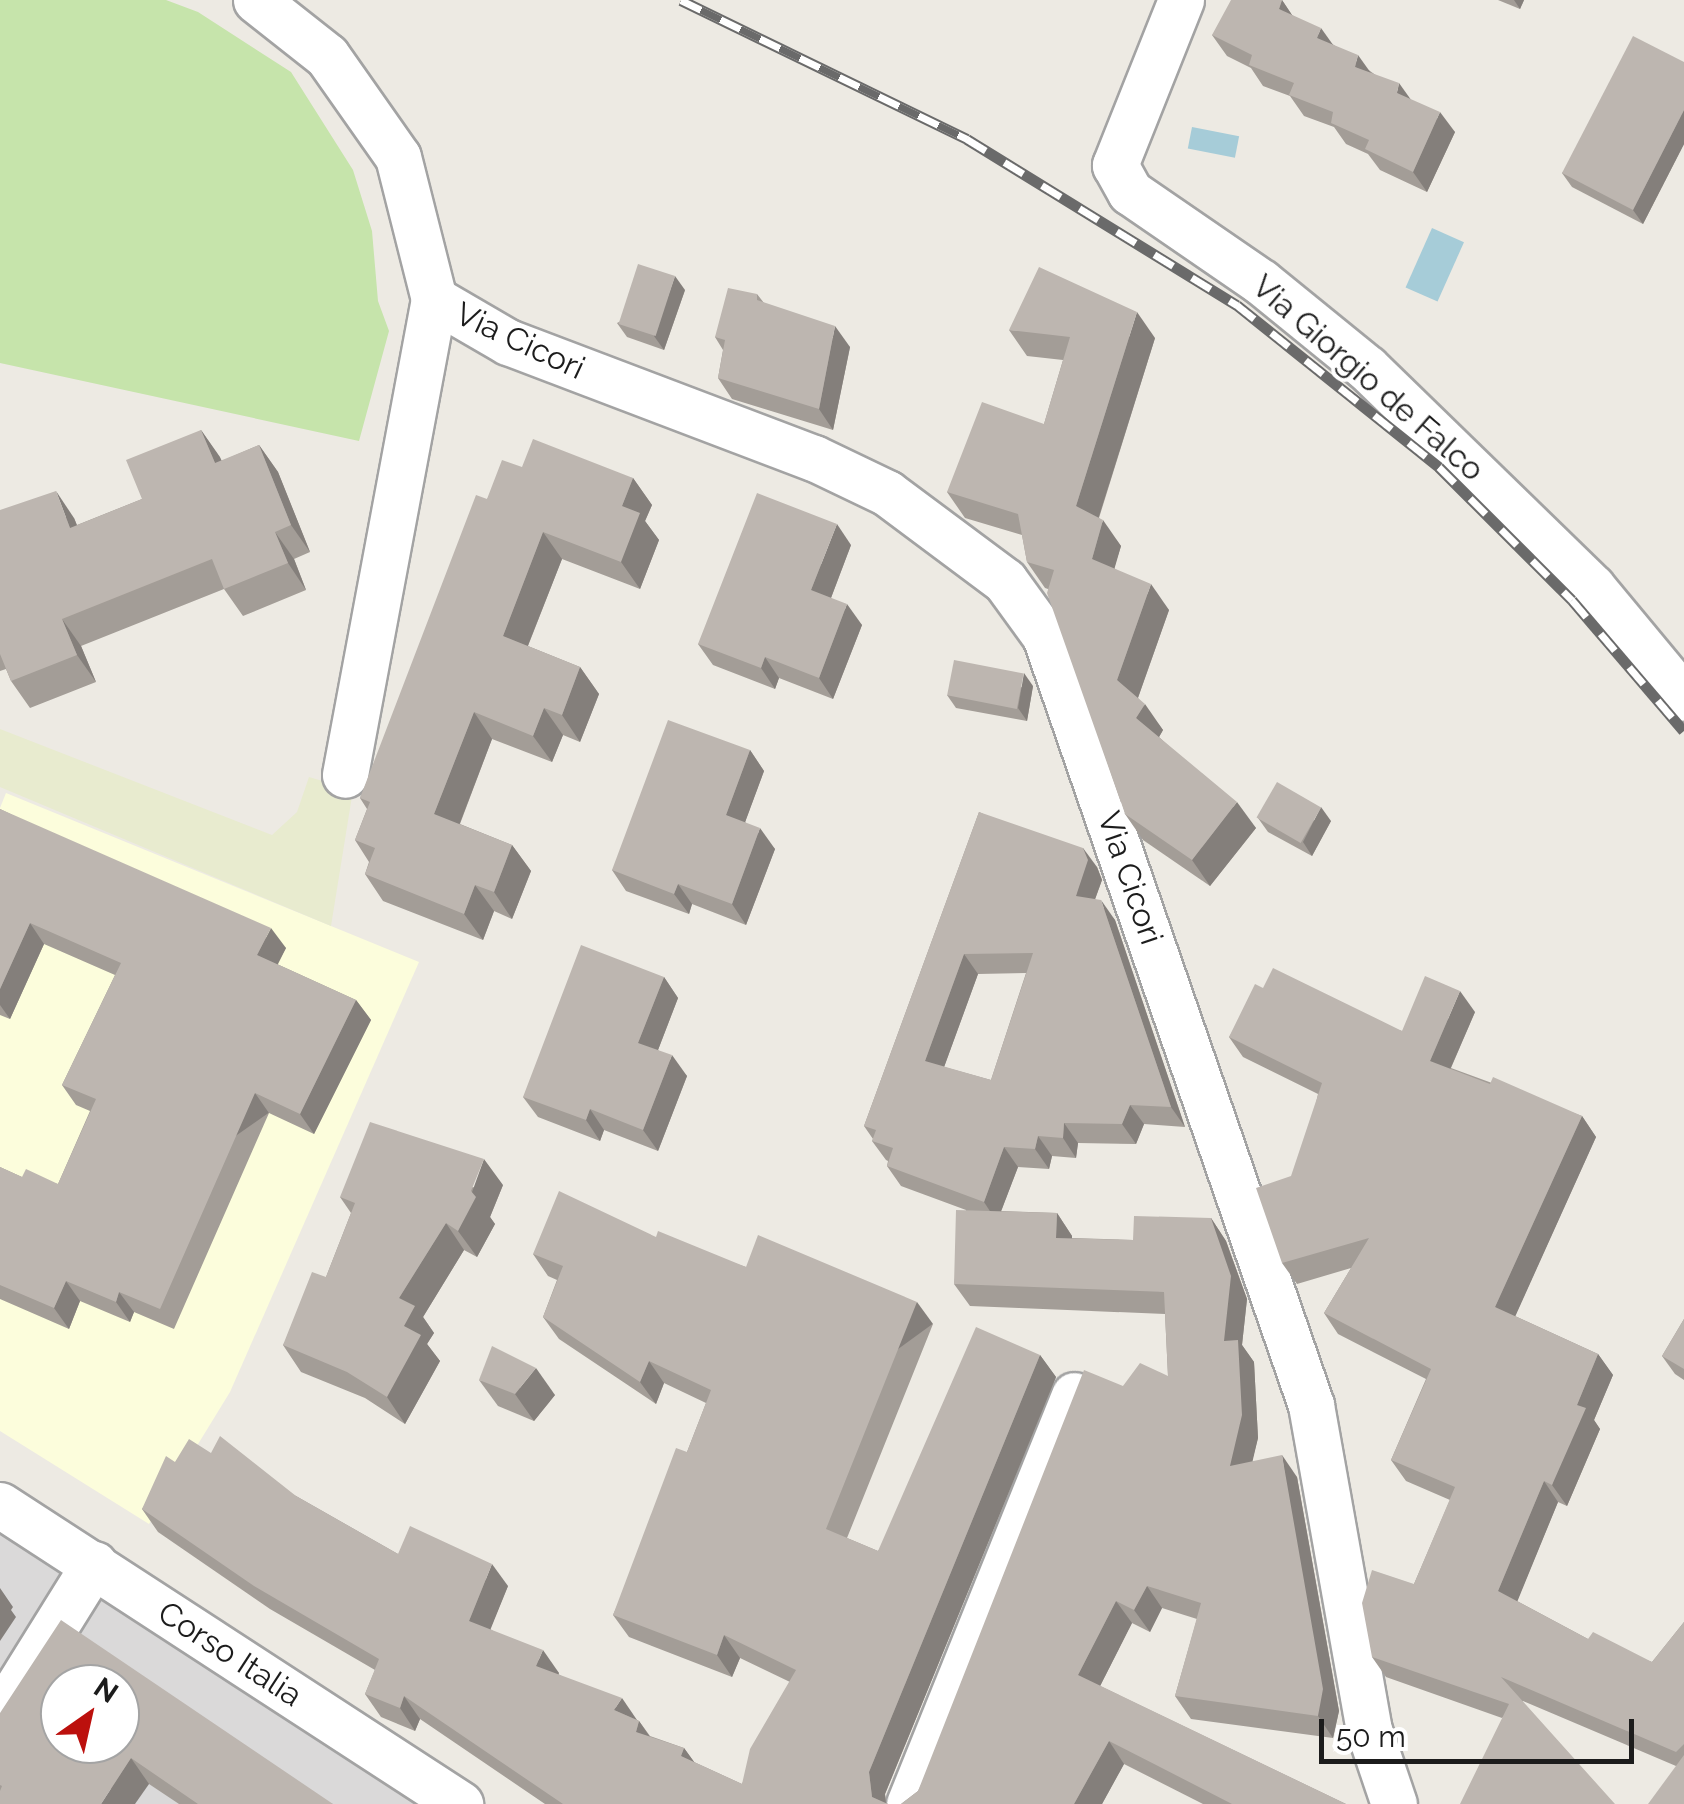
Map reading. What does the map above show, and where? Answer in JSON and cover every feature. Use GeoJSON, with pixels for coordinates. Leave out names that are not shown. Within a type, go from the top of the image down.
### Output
{"type":"FeatureCollection","features":[{"type":"Feature","properties":{"kind":"street"},"geometry":{"type":"LineString","coordinates":[[256,0],[327,56],[398,157],[434,299],[346,775]]}},
{"type":"Feature","properties":{"kind":"street","name":"Via Giorgio de Falco"},"geometry":{"type":"LineString","coordinates":[[1181,0],[1114,165],[1130,192],[1261,282],[1367,368],[1592,587],[1684,698]]}},
{"type":"Feature","properties":{"kind":"street","name":"Via Cicori"},"geometry":{"type":"LineString","coordinates":[[434,299],[508,342],[814,458],[887,493],[1005,581],[1045,636],[1311,1404],[1369,1730],[1394,1804]]}},
{"type":"Feature","properties":{"kind":"street"},"geometry":{"type":"LineString","coordinates":[[908,1804],[1074,1395]]}},
{"type":"Feature","properties":{"kind":"street","name":"Corso Italia"},"geometry":{"type":"LineString","coordinates":[[0,1505],[460,1804]]}},
{"type":"Feature","properties":{"kind":"street"},"geometry":{"type":"LineString","coordinates":[[0,1715],[94,1564]]}},
{"type":"Feature","properties":{"kind":"shaded area"},"geometry":{"type":"Polygon","coordinates":[[[0,729],[272,835],[297,812],[309,777],[353,790],[331,926],[0,787],[0,729]]]}},
{"type":"Feature","properties":{"kind":"shaded area"},"geometry":{"type":"Polygon","coordinates":[[[6,793],[419,962],[230,1392],[149,1524],[0,1431],[0,808],[6,793]]]}},
{"type":"Feature","properties":{"kind":"shaded area"},"geometry":{"type":"Polygon","coordinates":[[[0,1514],[441,1804],[0,1804],[0,1514]]]}},
{"type":"Feature","properties":{"kind":"green space"},"geometry":{"type":"Polygon","coordinates":[[[0,0],[166,0],[198,12],[291,72],[353,170],[372,231],[378,301],[389,331],[359,441],[0,363],[0,0]]]}},
{"type":"Feature","properties":{"kind":"water"},"geometry":{"type":"Polygon","coordinates":[[[1192,127],[1239,136],[1235,158],[1188,149],[1192,127]]]}},
{"type":"Feature","properties":{"kind":"water"},"geometry":{"type":"Polygon","coordinates":[[[1432,228],[1464,242],[1438,302],[1406,287],[1432,228]]]}},
{"type":"Feature","properties":{"kind":"building"},"geometry":{"type":"Polygon","coordinates":[[[1231,0],[1282,0],[1279,9],[1321,28],[1317,38],[1358,55],[1355,67],[1399,83],[1397,93],[1440,112],[1413,172],[1365,149],[1369,140],[1331,123],[1333,112],[1289,95],[1294,83],[1249,65],[1252,55],[1212,35],[1231,0]]]}},
{"type":"Feature","properties":{"kind":"building"},"geometry":{"type":"Polygon","coordinates":[[[1633,36],[1684,62],[1684,110],[1633,210],[1562,173],[1633,36]]]}},
{"type":"Feature","properties":{"kind":"building"},"geometry":{"type":"Polygon","coordinates":[[[638,264],[675,276],[656,336],[619,324],[638,264]]]}},
{"type":"Feature","properties":{"kind":"building"},"geometry":{"type":"Polygon","coordinates":[[[1039,267],[1137,312],[1076,506],[1103,520],[1092,559],[1151,584],[1117,680],[1145,704],[1136,718],[1237,802],[1192,860],[1125,814],[1047,593],[1054,570],[1027,562],[1018,514],[947,492],[982,402],[1044,424],[1070,337],[1009,330],[1039,267]]]}},
{"type":"Feature","properties":{"kind":"building"},"geometry":{"type":"Polygon","coordinates":[[[728,288],[757,294],[757,300],[835,326],[819,409],[718,378],[725,340],[715,337],[728,288]]]}},
{"type":"Feature","properties":{"kind":"building"},"geometry":{"type":"Polygon","coordinates":[[[201,430],[215,463],[259,445],[291,525],[275,532],[288,563],[224,589],[212,559],[62,619],[77,655],[11,681],[0,654],[0,510],[56,491],[70,528],[142,499],[126,460],[201,430]]]}},
{"type":"Feature","properties":{"kind":"building"},"geometry":{"type":"Polygon","coordinates":[[[533,439],[633,478],[622,506],[640,513],[621,562],[543,532],[503,636],[580,667],[562,715],[544,708],[533,736],[474,712],[434,814],[512,845],[494,892],[475,885],[464,914],[365,874],[375,848],[355,840],[370,802],[360,798],[476,495],[487,499],[502,460],[522,467],[533,439]]]}},
{"type":"Feature","properties":{"kind":"building"},"geometry":{"type":"Polygon","coordinates":[[[757,493],[837,524],[811,590],[847,604],[819,678],[765,657],[761,668],[698,644],[757,493]]]}},
{"type":"Feature","properties":{"kind":"building"},"geometry":{"type":"Polygon","coordinates":[[[954,660],[1024,674],[1017,709],[947,695],[954,660]]]}},
{"type":"Feature","properties":{"kind":"building"},"geometry":{"type":"Polygon","coordinates":[[[668,720],[750,750],[726,815],[760,828],[732,904],[678,884],[674,894],[612,870],[668,720]]]}},
{"type":"Feature","properties":{"kind":"building"},"geometry":{"type":"Polygon","coordinates":[[[1277,782],[1321,808],[1301,843],[1256,818],[1277,782]]]}},
{"type":"Feature","properties":{"kind":"building"},"geometry":{"type":"Polygon","coordinates":[[[0,809],[271,928],[257,955],[356,1000],[300,1114],[255,1093],[160,1309],[119,1292],[116,1302],[66,1281],[54,1308],[0,1285],[0,1167],[22,1177],[26,1169],[58,1184],[96,1099],[62,1085],[121,963],[30,923],[0,989],[0,809]]]}},
{"type":"Feature","properties":{"kind":"building"},"geometry":{"type":"Polygon","coordinates":[[[979,812],[1083,848],[1088,860],[1076,896],[1101,900],[1171,1107],[1130,1105],[1122,1124],[1064,1123],[1063,1138],[1038,1136],[1035,1149],[1004,1147],[984,1202],[887,1166],[893,1148],[872,1141],[876,1130],[864,1126],[979,812]],[[1033,953],[964,954],[925,1061],[991,1080],[1033,953]]]}},
{"type":"Feature","properties":{"kind":"building"},"geometry":{"type":"Polygon","coordinates":[[[581,945],[664,977],[638,1043],[672,1055],[643,1130],[590,1109],[586,1120],[523,1097],[581,945]]]}},
{"type":"Feature","properties":{"kind":"building"},"geometry":{"type":"Polygon","coordinates":[[[1273,968],[1402,1031],[1425,976],[1460,991],[1430,1061],[1490,1084],[1493,1077],[1582,1116],[1495,1307],[1598,1354],[1577,1405],[1586,1408],[1552,1485],[1544,1481],[1498,1591],[1588,1639],[1593,1632],[1652,1662],[1684,1622],[1684,1744],[1676,1752],[1501,1677],[1615,1804],[1460,1804],[1509,1704],[1372,1657],[1362,1603],[1372,1570],[1414,1584],[1455,1487],[1391,1460],[1431,1369],[1324,1313],[1369,1238],[1282,1263],[1256,1188],[1291,1176],[1322,1083],[1229,1037],[1255,984],[1263,988],[1273,968]]]}},
{"type":"Feature","properties":{"kind":"building"},"geometry":{"type":"Polygon","coordinates":[[[370,1122],[484,1159],[471,1191],[476,1197],[458,1231],[446,1223],[399,1298],[415,1306],[404,1326],[421,1335],[387,1397],[347,1372],[283,1345],[312,1272],[326,1277],[355,1203],[340,1197],[370,1122]]]}},
{"type":"Feature","properties":{"kind":"building"},"geometry":{"type":"Polygon","coordinates":[[[559,1191],[656,1237],[658,1231],[746,1267],[758,1235],[917,1302],[826,1529],[878,1551],[976,1327],[1040,1355],[869,1772],[872,1797],[888,1804],[563,1804],[404,1696],[400,1708],[365,1694],[379,1659],[254,1586],[142,1509],[166,1456],[175,1462],[189,1439],[211,1453],[220,1436],[296,1496],[398,1554],[410,1526],[492,1564],[469,1621],[543,1650],[536,1666],[622,1698],[614,1710],[639,1721],[636,1732],[684,1748],[681,1756],[742,1784],[750,1749],[796,1670],[724,1635],[717,1655],[613,1615],[676,1448],[687,1452],[711,1390],[649,1361],[640,1382],[543,1317],[563,1266],[533,1254],[559,1191]]]}},
{"type":"Feature","properties":{"kind":"building"},"geometry":{"type":"Polygon","coordinates":[[[956,1210],[1057,1213],[1056,1238],[1133,1240],[1134,1216],[1211,1218],[1231,1276],[1224,1341],[1238,1340],[1242,1415],[1230,1466],[1282,1455],[1323,1689],[1318,1716],[1175,1696],[1201,1603],[1147,1586],[1134,1610],[1116,1601],[1078,1675],[1346,1804],[1232,1804],[1109,1741],[1074,1804],[901,1804],[918,1791],[1084,1370],[1123,1386],[1140,1363],[1168,1376],[1164,1292],[954,1284],[956,1210]]]}},
{"type":"Feature","properties":{"kind":"building"},"geometry":{"type":"Polygon","coordinates":[[[1684,1319],[1684,1369],[1662,1356],[1684,1319]]]}},
{"type":"Feature","properties":{"kind":"building"},"geometry":{"type":"Polygon","coordinates":[[[492,1346],[536,1368],[515,1394],[479,1380],[492,1346]]]}},
{"type":"Feature","properties":{"kind":"building"},"geometry":{"type":"Polygon","coordinates":[[[61,1620],[126,1664],[40,1664],[40,1764],[127,1764],[101,1804],[0,1804],[0,1713],[61,1620]]]}},
{"type":"Feature","properties":{"kind":"building"},"geometry":{"type":"Polygon","coordinates":[[[140,1673],[333,1804],[198,1804],[140,1764],[140,1673]]]}},
{"type":"Feature","properties":{"kind":"building"},"geometry":{"type":"Polygon","coordinates":[[[1684,1755],[1684,1804],[1648,1804],[1684,1755]]]}},
{"type":"Feature","properties":{"kind":"railway"},"geometry":{"type":"LineString","coordinates":[[681,0],[967,139],[1237,305],[1439,467],[1572,600],[1684,731]]}}]}
